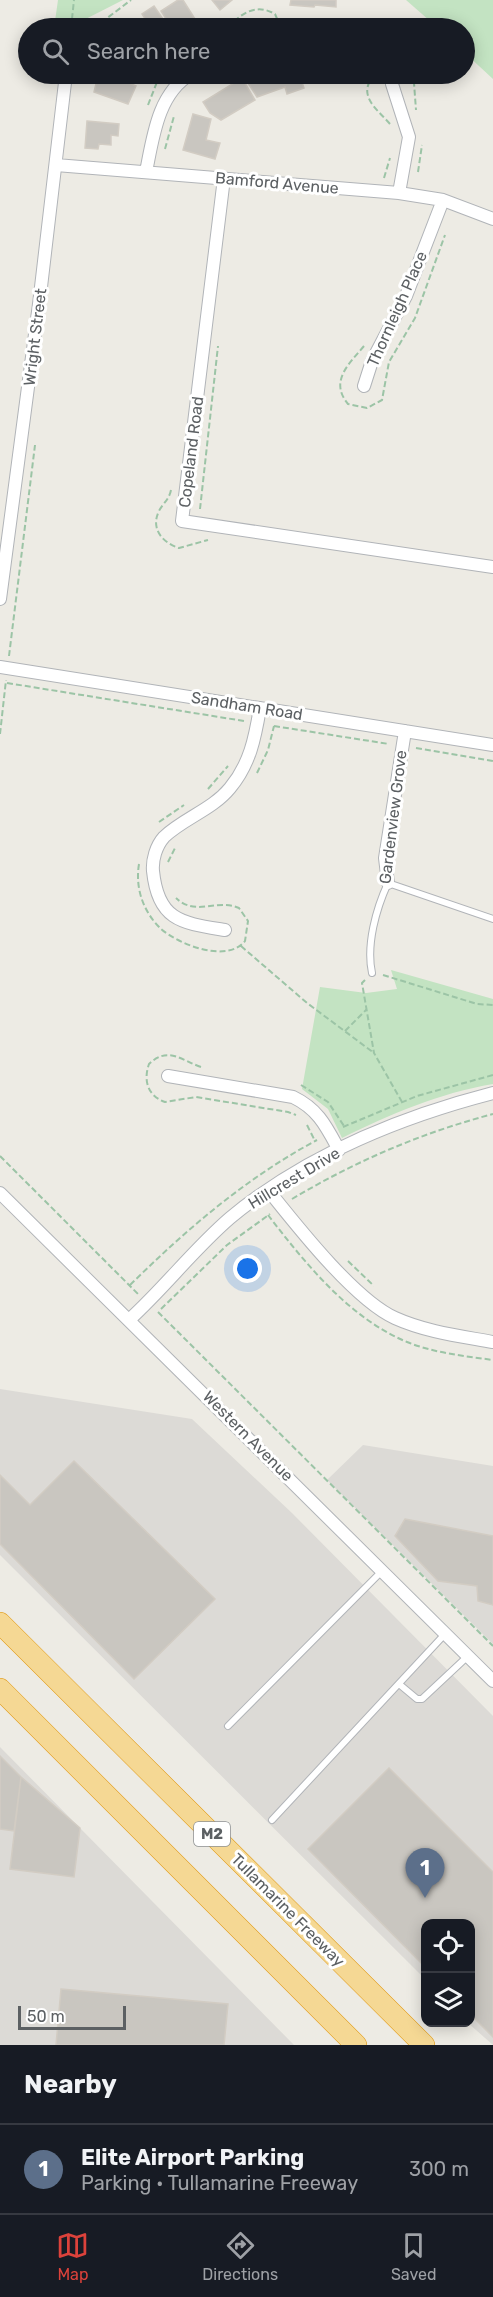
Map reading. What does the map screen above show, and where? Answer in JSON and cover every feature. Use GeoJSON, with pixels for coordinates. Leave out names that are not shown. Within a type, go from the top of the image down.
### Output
{"type":"FeatureCollection","features":[{"type":"Feature","properties":{"kind":"highway","name":"Tullamarine Freeway"},"geometry":{"type":"LineString","coordinates":[[0,1623],[424,2045]]}},
{"type":"Feature","properties":{"kind":"highway"},"geometry":{"type":"LineString","coordinates":[[0,1689],[356,2045]]}},
{"type":"Feature","properties":{"kind":"street","name":"Wright Street"},"geometry":{"type":"LineString","coordinates":[[0,599],[65,84]]}},
{"type":"Feature","properties":{"kind":"street"},"geometry":{"type":"LineString","coordinates":[[146,172],[165,101],[172,88],[177,84]]}},
{"type":"Feature","properties":{"kind":"street"},"geometry":{"type":"LineString","coordinates":[[392,84],[409,137],[399,193]]}},
{"type":"Feature","properties":{"kind":"street","name":"Bamford Avenue"},"geometry":{"type":"LineString","coordinates":[[56,165],[399,193],[443,200],[493,219]]}},
{"type":"Feature","properties":{"kind":"street","name":"Copeland Road"},"geometry":{"type":"LineString","coordinates":[[224,178],[182,521],[493,567]]}},
{"type":"Feature","properties":{"kind":"street","name":"Thornleigh Place"},"geometry":{"type":"LineString","coordinates":[[364,386],[372,361],[406,296],[443,200]]}},
{"type":"Feature","properties":{"kind":"street","name":"Sandham Road"},"geometry":{"type":"LineString","coordinates":[[0,667],[493,745]]}},
{"type":"Feature","properties":{"kind":"street"},"geometry":{"type":"LineString","coordinates":[[225,930],[188,924],[166,911],[155,890],[153,865],[156,850],[163,838],[218,801],[231,787],[254,744],[260,708]]}},
{"type":"Feature","properties":{"kind":"street","name":"Gardenview Grove"},"geometry":{"type":"LineString","coordinates":[[388,883],[384,858],[405,731]]}},
{"type":"Feature","properties":{"kind":"street"},"geometry":{"type":"LineString","coordinates":[[168,1076],[293,1097],[309,1105],[323,1118],[339,1150]]}},
{"type":"Feature","properties":{"kind":"street","name":"Hillcrest Drive"},"geometry":{"type":"LineString","coordinates":[[130,1319],[231,1217],[269,1191],[339,1150],[388,1126],[439,1107],[493,1093]]}},
{"type":"Feature","properties":{"kind":"street"},"geometry":{"type":"LineString","coordinates":[[269,1191],[308,1240],[372,1305],[394,1318],[434,1332],[493,1342]]}},
{"type":"Feature","properties":{"kind":"street","name":"Western Avenue"},"geometry":{"type":"LineString","coordinates":[[0,1193],[130,1319],[493,1681]]}},
{"type":"Feature","properties":{"kind":"lane"},"geometry":{"type":"LineString","coordinates":[[388,883],[493,919]]}},
{"type":"Feature","properties":{"kind":"lane","name":"Gardenview Grove"},"geometry":{"type":"LineString","coordinates":[[372,973],[369,959],[379,901],[388,883]]}},
{"type":"Feature","properties":{"kind":"lane"},"geometry":{"type":"LineString","coordinates":[[228,1726],[383,1570]]}},
{"type":"Feature","properties":{"kind":"lane"},"geometry":{"type":"LineString","coordinates":[[272,1820],[446,1634]]}},
{"type":"Feature","properties":{"kind":"lane"},"geometry":{"type":"LineString","coordinates":[[399,1684],[417,1699],[422,1699],[468,1656]]}},
{"type":"Feature","properties":{"kind":"path"},"geometry":{"type":"LineString","coordinates":[[72,18],[74,0]]}},
{"type":"Feature","properties":{"kind":"path"},"geometry":{"type":"LineString","coordinates":[[107,18],[130,0]]}},
{"type":"Feature","properties":{"kind":"path"},"geometry":{"type":"LineString","coordinates":[[239,18],[244,13],[260,9],[275,14],[277,18]]}},
{"type":"Feature","properties":{"kind":"path"},"geometry":{"type":"LineString","coordinates":[[368,84],[369,102],[393,130]]}},
{"type":"Feature","properties":{"kind":"path"},"geometry":{"type":"LineString","coordinates":[[164,152],[175,114]]}},
{"type":"Feature","properties":{"kind":"path"},"geometry":{"type":"LineString","coordinates":[[384,178],[393,148]]}},
{"type":"Feature","properties":{"kind":"path"},"geometry":{"type":"LineString","coordinates":[[210,511],[199,509],[218,345]]}},
{"type":"Feature","properties":{"kind":"path"},"geometry":{"type":"LineString","coordinates":[[173,481],[170,498],[160,509],[157,518],[158,533],[163,540],[179,548],[208,540]]}},
{"type":"Feature","properties":{"kind":"path"},"geometry":{"type":"LineString","coordinates":[[256,775],[268,750],[274,726]]}},
{"type":"Feature","properties":{"kind":"path"},"geometry":{"type":"LineString","coordinates":[[202,794],[231,762]]}},
{"type":"Feature","properties":{"kind":"path"},"geometry":{"type":"LineString","coordinates":[[157,824],[168,814],[189,802]]}},
{"type":"Feature","properties":{"kind":"path"},"geometry":{"type":"LineString","coordinates":[[168,862],[176,845],[183,840]]}},
{"type":"Feature","properties":{"kind":"path"},"geometry":{"type":"LineString","coordinates":[[139,860],[138,886],[141,899],[161,928],[176,938],[219,952],[231,951],[241,946],[247,934],[248,921],[239,908],[221,903],[200,909],[191,907],[172,895]]}},
{"type":"Feature","properties":{"kind":"path"},"geometry":{"type":"LineString","coordinates":[[241,946],[307,1003],[374,1053]]}},
{"type":"Feature","properties":{"kind":"path"},"geometry":{"type":"LineString","coordinates":[[493,1005],[477,1004],[396,977],[372,973],[362,983],[374,1053],[402,1102],[493,1075]]}},
{"type":"Feature","properties":{"kind":"path"},"geometry":{"type":"LineString","coordinates":[[345,1031],[366,1010]]}},
{"type":"Feature","properties":{"kind":"path"},"geometry":{"type":"LineString","coordinates":[[294,1198],[298,1204]]}},
{"type":"Feature","properties":{"kind":"path"},"geometry":{"type":"LineString","coordinates":[[341,1254],[379,1290]]}},
{"type":"Feature","properties":{"kind":"path"},"geometry":{"type":"LineString","coordinates":[[158,1312],[493,1646]]}},
{"type":"Feature","properties":{"kind":"shaded area"},"geometry":{"type":"Polygon","coordinates":[[[0,1389],[192,1419],[292,1513],[493,1716],[493,2045],[473,2027],[475,2027],[475,1919],[421,1919],[421,1975],[0,1555],[0,1389]]]}},
{"type":"Feature","properties":{"kind":"shaded area"},"geometry":{"type":"Polygon","coordinates":[[[363,1445],[493,1466],[493,1644],[327,1480],[363,1445]]]}},
{"type":"Feature","properties":{"kind":"shaded area"},"geometry":{"type":"Polygon","coordinates":[[[0,1747],[80,1828],[294,2045],[0,2045],[0,1747]]]}},
{"type":"Feature","properties":{"kind":"green space"},"geometry":{"type":"Polygon","coordinates":[[[58,0],[123,0],[88,18],[55,18],[58,0]]]}},
{"type":"Feature","properties":{"kind":"green space"},"geometry":{"type":"Polygon","coordinates":[[[406,0],[493,0],[493,79],[475,62],[475,18],[427,18],[406,0]]]}},
{"type":"Feature","properties":{"kind":"green space"},"geometry":{"type":"Polygon","coordinates":[[[391,970],[493,999],[493,1084],[416,1105],[342,1138],[328,1109],[302,1089],[320,987],[366,993],[397,989],[391,970]]]}},
{"type":"Feature","properties":{"kind":"building"},"geometry":{"type":"Polygon","coordinates":[[[178,0],[183,0],[194,18],[166,18],[161,11],[178,0]]]}},
{"type":"Feature","properties":{"kind":"building"},"geometry":{"type":"Polygon","coordinates":[[[212,0],[232,0],[220,10],[212,0]]]}},
{"type":"Feature","properties":{"kind":"building"},"geometry":{"type":"Polygon","coordinates":[[[291,0],[336,0],[336,7],[290,5],[291,0]]]}},
{"type":"Feature","properties":{"kind":"building"},"geometry":{"type":"Polygon","coordinates":[[[154,6],[162,18],[145,18],[142,14],[154,6]]]}},
{"type":"Feature","properties":{"kind":"building"},"geometry":{"type":"Polygon","coordinates":[[[96,84],[136,86],[128,104],[94,92],[96,84]]]}},
{"type":"Feature","properties":{"kind":"building"},"geometry":{"type":"Polygon","coordinates":[[[232,84],[246,84],[255,100],[221,120],[210,113],[203,102],[232,84]]]}},
{"type":"Feature","properties":{"kind":"building"},"geometry":{"type":"Polygon","coordinates":[[[249,84],[303,84],[304,88],[287,94],[285,87],[257,97],[249,84]]]}},
{"type":"Feature","properties":{"kind":"building"},"geometry":{"type":"Polygon","coordinates":[[[193,114],[211,119],[206,140],[220,143],[215,159],[183,150],[193,114]]]}},
{"type":"Feature","properties":{"kind":"building"},"geometry":{"type":"Polygon","coordinates":[[[87,121],[119,124],[118,136],[111,135],[111,145],[99,144],[98,149],[85,148],[87,121]]]}},
{"type":"Feature","properties":{"kind":"building"},"geometry":{"type":"Polygon","coordinates":[[[74,1461],[215,1599],[134,1679],[0,1544],[0,1475],[30,1505],[74,1461]]]}},
{"type":"Feature","properties":{"kind":"building"},"geometry":{"type":"Polygon","coordinates":[[[405,1519],[493,1536],[493,1605],[478,1601],[477,1586],[438,1581],[395,1536],[405,1519]]]}},
{"type":"Feature","properties":{"kind":"building"},"geometry":{"type":"Polygon","coordinates":[[[0,1756],[21,1777],[14,1831],[0,1829],[0,1756]]]}},
{"type":"Feature","properties":{"kind":"building"},"geometry":{"type":"Polygon","coordinates":[[[389,1768],[493,1872],[493,2037],[475,2019],[475,1919],[421,1919],[421,1963],[308,1849],[389,1768]]]}},
{"type":"Feature","properties":{"kind":"building"},"geometry":{"type":"Polygon","coordinates":[[[21,1777],[80,1828],[74,1877],[10,1869],[21,1777]]]}},
{"type":"Feature","properties":{"kind":"building"},"geometry":{"type":"Polygon","coordinates":[[[61,1989],[228,2004],[224,2045],[56,2045],[61,1989]]]}},
{"type":"Feature","properties":{"kind":"place","name":"Elite Airport Parking"},"geometry":{"type":"Point","coordinates":[425,1898]}}]}
